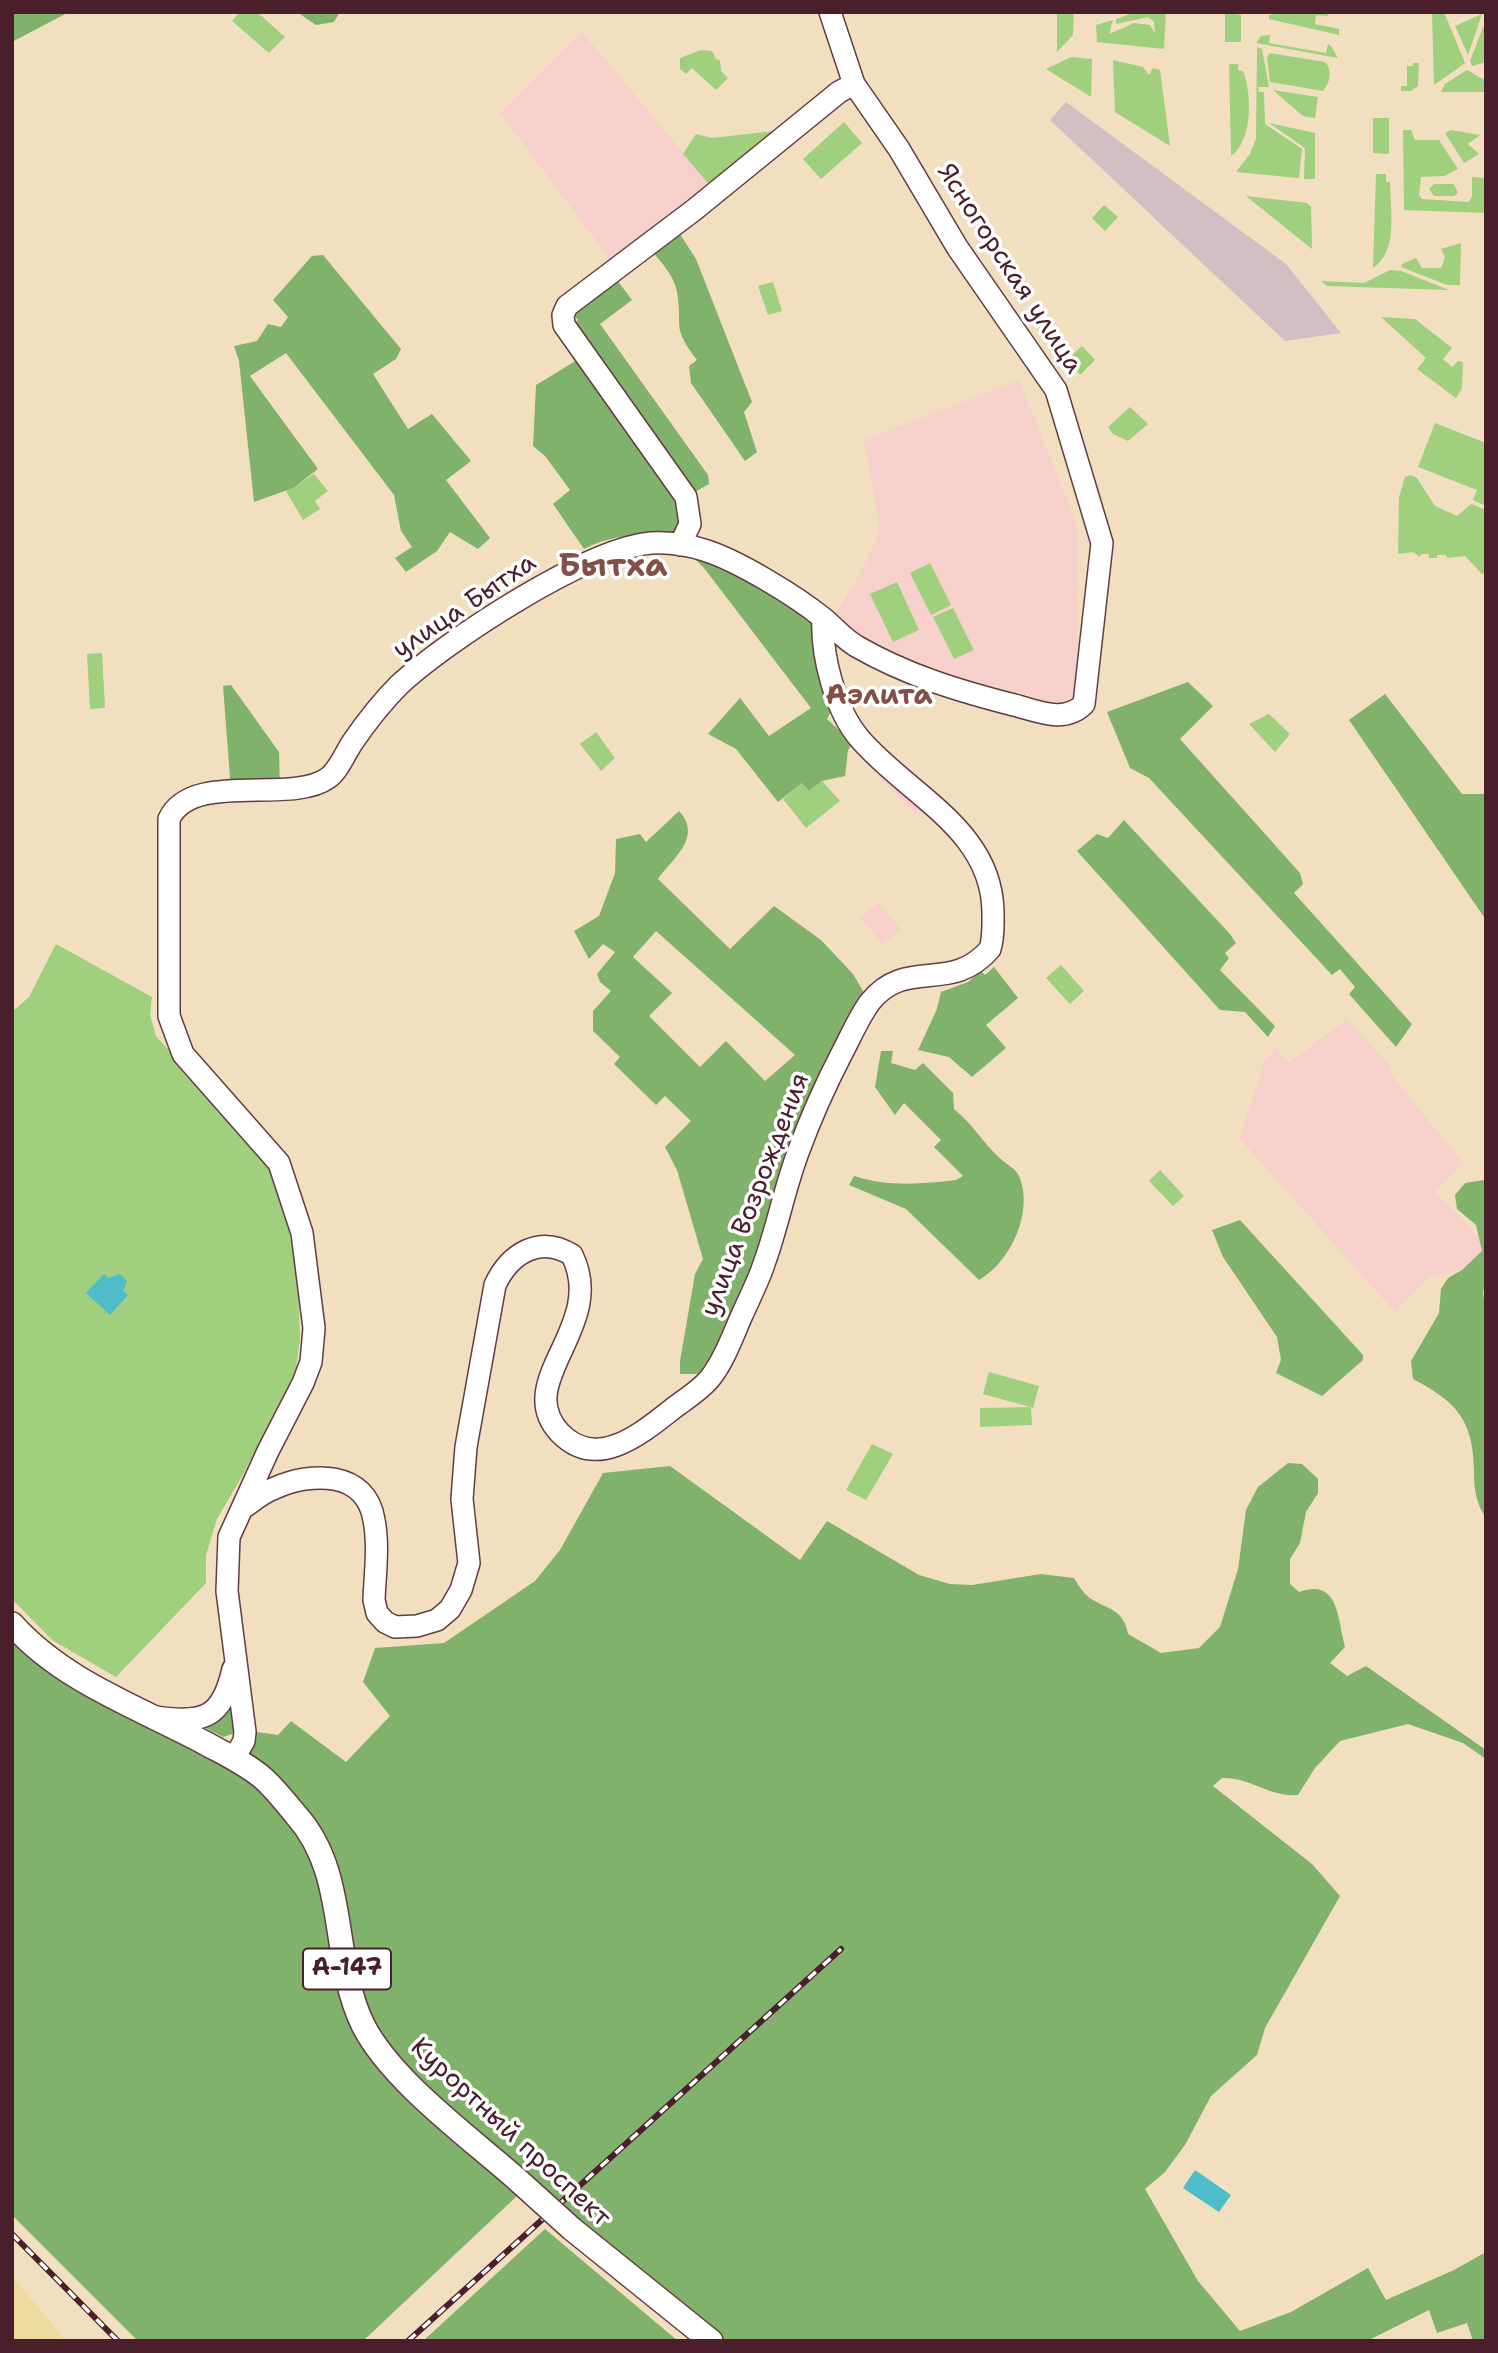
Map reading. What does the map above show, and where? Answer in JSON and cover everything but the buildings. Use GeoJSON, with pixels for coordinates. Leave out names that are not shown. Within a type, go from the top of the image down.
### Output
{"type":"FeatureCollection","features":[{"type":"Feature","properties":{"kind":"main road","name":"Курортный проспект"},"geometry":{"type":"LineString","coordinates":[[12,1624],[74,1676],[234,1758],[264,1780],[313,1837],[331,1880],[350,1984],[363,2024],[382,2052],[404,2077],[572,2229],[711,2341]]}},
{"type":"Feature","properties":{"kind":"street","name":"Ясногорская улица"},"geometry":{"type":"LineString","coordinates":[[830,12],[854,85],[899,149],[957,247],[1056,390],[1102,543],[1091,666],[1084,705]]}},
{"type":"Feature","properties":{"kind":"street"},"geometry":{"type":"LineString","coordinates":[[680,545],[690,524],[686,496],[564,325],[563,315],[567,306],[694,210],[839,92],[854,85]]}},
{"type":"Feature","properties":{"kind":"street","name":"улица Бытха"},"geometry":{"type":"LineString","coordinates":[[234,1758],[244,1741],[245,1732],[226,1571],[229,1537],[303,1383],[314,1344],[314,1328],[302,1233],[279,1163],[183,1054],[169,1016],[169,819],[173,810],[197,797],[307,785],[328,778],[358,734],[398,686],[445,648],[563,575],[599,557],[651,543],[702,549],[733,562],[823,618],[855,645],[906,671],[948,688],[1046,715],[1069,714],[1084,705]]}},
{"type":"Feature","properties":{"kind":"street","name":"улица Возрождения"},"geometry":{"type":"LineString","coordinates":[[242,1508],[272,1488],[305,1478],[333,1477],[351,1483],[362,1492],[371,1506],[376,1548],[374,1600],[377,1613],[385,1622],[395,1627],[416,1626],[437,1620],[450,1609],[461,1590],[469,1563],[462,1499],[466,1447],[495,1285],[503,1268],[515,1257],[535,1246],[560,1247],[572,1255],[582,1284],[580,1307],[574,1327],[545,1390],[545,1405],[561,1433],[578,1446],[601,1449],[626,1444],[711,1377],[723,1357],[764,1264],[798,1152],[828,1080],[870,1002],[892,983],[908,976],[960,973],[990,949],[993,905],[986,868],[954,822],[858,738],[838,698],[824,657],[823,618]]}},
{"type":"Feature","properties":{"kind":"street"},"geometry":{"type":"LineString","coordinates":[[268,1451],[271,1468],[305,1478]]}},
{"type":"Feature","properties":{"kind":"street"},"geometry":{"type":"LineString","coordinates":[[156,1716],[185,1720],[209,1716],[228,1693],[236,1657]]}},
{"type":"Feature","properties":{"kind":"shaded area"},"geometry":{"type":"Polygon","coordinates":[[[582,32],[709,184],[611,261],[500,113],[582,32]]]}},
{"type":"Feature","properties":{"kind":"shaded area"},"geometry":{"type":"Polygon","coordinates":[[[1066,102],[1286,264],[1341,333],[1285,341],[1050,120],[1066,102]]]}},
{"type":"Feature","properties":{"kind":"shaded area"},"geometry":{"type":"Polygon","coordinates":[[[1019,380],[1077,524],[1078,693],[1064,702],[1045,700],[947,673],[851,635],[835,615],[860,574],[880,530],[864,440],[1019,380]]]}},
{"type":"Feature","properties":{"kind":"shaded area"},"geometry":{"type":"Polygon","coordinates":[[[866,753],[920,810],[915,814],[861,757],[866,753]]]}},
{"type":"Feature","properties":{"kind":"shaded area"},"geometry":{"type":"Polygon","coordinates":[[[879,903],[901,930],[882,944],[860,917],[879,903]]]}},
{"type":"Feature","properties":{"kind":"shaded area"},"geometry":{"type":"Polygon","coordinates":[[[1347,1019],[1391,1067],[1388,1071],[1463,1163],[1435,1191],[1483,1242],[1482,1251],[1462,1270],[1431,1276],[1395,1312],[1240,1139],[1264,1061],[1276,1049],[1290,1062],[1347,1019]]]}},
{"type":"Feature","properties":{"kind":"green space"},"geometry":{"type":"Polygon","coordinates":[[[12,12],[69,12],[12,42],[12,12]]]}},
{"type":"Feature","properties":{"kind":"green space"},"geometry":{"type":"Polygon","coordinates":[[[240,12],[257,12],[285,37],[269,53],[232,21],[240,12]]]}},
{"type":"Feature","properties":{"kind":"green space"},"geometry":{"type":"Polygon","coordinates":[[[297,12],[340,12],[334,22],[316,25],[297,12]]]}},
{"type":"Feature","properties":{"kind":"green space"},"geometry":{"type":"Polygon","coordinates":[[[1057,12],[1074,12],[1073,35],[1057,52],[1057,12]]]}},
{"type":"Feature","properties":{"kind":"green space"},"geometry":{"type":"Polygon","coordinates":[[[1135,12],[1166,12],[1164,49],[1097,42],[1096,25],[1113,20],[1109,34],[1134,23],[1150,25],[1155,33],[1154,22],[1148,17],[1116,24],[1116,19],[1135,12]]]}},
{"type":"Feature","properties":{"kind":"green space"},"geometry":{"type":"Polygon","coordinates":[[[1225,12],[1241,15],[1241,42],[1225,42],[1225,12]]]}},
{"type":"Feature","properties":{"kind":"green space"},"geometry":{"type":"Polygon","coordinates":[[[1288,12],[1326,13],[1329,16],[1316,15],[1315,24],[1339,29],[1339,35],[1269,19],[1269,15],[1288,12]]]}},
{"type":"Feature","properties":{"kind":"green space"},"geometry":{"type":"Polygon","coordinates":[[[1432,12],[1444,12],[1465,63],[1434,85],[1432,12]]]}},
{"type":"Feature","properties":{"kind":"green space"},"geometry":{"type":"Polygon","coordinates":[[[1482,14],[1468,55],[1455,26],[1482,14]]]}},
{"type":"Feature","properties":{"kind":"green space"},"geometry":{"type":"Polygon","coordinates":[[[1486,20],[1486,62],[1472,66],[1470,61],[1486,20]]]}},
{"type":"Feature","properties":{"kind":"green space"},"geometry":{"type":"Polygon","coordinates":[[[1270,35],[1269,43],[1326,53],[1328,44],[1338,58],[1256,43],[1261,36],[1270,35]]]}},
{"type":"Feature","properties":{"kind":"green space"},"geometry":{"type":"Polygon","coordinates":[[[1257,47],[1262,49],[1269,87],[1258,87],[1259,92],[1264,92],[1265,124],[1302,149],[1299,178],[1236,172],[1250,154],[1256,139],[1257,47]]]}},
{"type":"Feature","properties":{"kind":"green space"},"geometry":{"type":"Polygon","coordinates":[[[701,50],[712,51],[716,59],[720,60],[721,71],[728,78],[716,90],[692,68],[686,74],[680,69],[680,58],[701,50]]]}},
{"type":"Feature","properties":{"kind":"green space"},"geometry":{"type":"Polygon","coordinates":[[[1270,53],[1325,62],[1330,73],[1323,91],[1270,82],[1267,57],[1270,53]]]}},
{"type":"Feature","properties":{"kind":"green space"},"geometry":{"type":"Polygon","coordinates":[[[1071,57],[1092,59],[1091,97],[1046,69],[1071,57]]]}},
{"type":"Feature","properties":{"kind":"green space"},"geometry":{"type":"Polygon","coordinates":[[[1113,60],[1143,67],[1149,75],[1153,68],[1160,70],[1170,146],[1115,112],[1113,60]]]}},
{"type":"Feature","properties":{"kind":"green space"},"geometry":{"type":"Polygon","coordinates":[[[1413,63],[1419,63],[1418,86],[1411,91],[1401,91],[1401,86],[1407,86],[1407,66],[1413,66],[1413,63]]]}},
{"type":"Feature","properties":{"kind":"green space"},"geometry":{"type":"Polygon","coordinates":[[[1229,64],[1238,64],[1238,70],[1243,71],[1249,104],[1247,128],[1238,149],[1231,156],[1229,64]]]}},
{"type":"Feature","properties":{"kind":"green space"},"geometry":{"type":"Polygon","coordinates":[[[1467,70],[1486,81],[1486,92],[1441,92],[1445,84],[1467,70]]]}},
{"type":"Feature","properties":{"kind":"green space"},"geometry":{"type":"Polygon","coordinates":[[[1273,90],[1318,97],[1315,118],[1303,116],[1273,90]]]}},
{"type":"Feature","properties":{"kind":"green space"},"geometry":{"type":"Polygon","coordinates":[[[1373,118],[1389,118],[1389,154],[1373,153],[1373,118]]]}},
{"type":"Feature","properties":{"kind":"green space"},"geometry":{"type":"Polygon","coordinates":[[[844,122],[862,143],[821,179],[803,159],[844,122]]]}},
{"type":"Feature","properties":{"kind":"green space"},"geometry":{"type":"Polygon","coordinates":[[[1269,123],[1315,133],[1315,179],[1304,179],[1305,148],[1269,123]]]}},
{"type":"Feature","properties":{"kind":"green space"},"geometry":{"type":"Polygon","coordinates":[[[782,130],[712,188],[683,154],[696,134],[712,138],[782,130]]]}},
{"type":"Feature","properties":{"kind":"green space"},"geometry":{"type":"Polygon","coordinates":[[[1403,130],[1411,130],[1415,140],[1439,140],[1458,169],[1444,176],[1421,177],[1419,195],[1422,199],[1469,202],[1472,196],[1472,177],[1486,178],[1486,213],[1404,210],[1403,130]]]}},
{"type":"Feature","properties":{"kind":"green space"},"geometry":{"type":"Polygon","coordinates":[[[1451,130],[1480,135],[1468,144],[1479,154],[1464,163],[1445,133],[1451,130]]]}},
{"type":"Feature","properties":{"kind":"green space"},"geometry":{"type":"Polygon","coordinates":[[[1376,174],[1386,174],[1386,182],[1390,182],[1391,229],[1387,251],[1373,268],[1376,174]]]}},
{"type":"Feature","properties":{"kind":"green space"},"geometry":{"type":"Polygon","coordinates":[[[1434,184],[1454,184],[1458,193],[1454,196],[1434,196],[1429,189],[1434,184]]]}},
{"type":"Feature","properties":{"kind":"green space"},"geometry":{"type":"Polygon","coordinates":[[[1246,196],[1307,203],[1311,207],[1312,249],[1246,196]]]}},
{"type":"Feature","properties":{"kind":"green space"},"geometry":{"type":"Polygon","coordinates":[[[1104,205],[1118,217],[1105,231],[1092,218],[1104,205]]]}},
{"type":"Feature","properties":{"kind":"green space"},"geometry":{"type":"Polygon","coordinates":[[[674,225],[696,259],[752,402],[744,412],[757,452],[745,461],[691,383],[689,366],[697,360],[681,333],[675,285],[665,267],[647,245],[674,225]]]}},
{"type":"Feature","properties":{"kind":"green space"},"geometry":{"type":"Polygon","coordinates":[[[1461,243],[1460,285],[1447,285],[1401,267],[1416,258],[1422,268],[1441,268],[1445,257],[1441,249],[1461,243]]]}},
{"type":"Feature","properties":{"kind":"green space"},"geometry":{"type":"Polygon","coordinates":[[[323,255],[401,349],[396,359],[373,374],[408,429],[432,414],[471,461],[446,480],[490,538],[478,549],[450,532],[437,551],[406,572],[395,558],[412,547],[401,531],[394,495],[286,353],[250,376],[318,469],[293,488],[254,502],[239,361],[234,346],[257,341],[268,324],[281,327],[288,317],[273,300],[312,256],[323,255]]]}},
{"type":"Feature","properties":{"kind":"green space"},"geometry":{"type":"Polygon","coordinates":[[[1390,270],[1401,271],[1449,290],[1327,286],[1321,281],[1364,283],[1390,270]]]}},
{"type":"Feature","properties":{"kind":"green space"},"geometry":{"type":"Polygon","coordinates":[[[611,272],[632,300],[600,324],[708,475],[709,484],[686,497],[568,329],[578,320],[567,306],[611,272]]]}},
{"type":"Feature","properties":{"kind":"green space"},"geometry":{"type":"Polygon","coordinates":[[[773,282],[782,311],[768,315],[758,286],[773,282]]]}},
{"type":"Feature","properties":{"kind":"green space"},"geometry":{"type":"Polygon","coordinates":[[[1381,317],[1415,319],[1452,348],[1443,359],[1452,367],[1458,361],[1463,362],[1462,388],[1456,398],[1417,369],[1426,358],[1381,317]]]}},
{"type":"Feature","properties":{"kind":"green space"},"geometry":{"type":"Polygon","coordinates":[[[1082,346],[1095,360],[1080,375],[1067,360],[1082,346]]]}},
{"type":"Feature","properties":{"kind":"green space"},"geometry":{"type":"Polygon","coordinates":[[[577,360],[677,498],[681,523],[676,535],[629,536],[606,540],[584,549],[553,504],[570,490],[545,456],[533,446],[536,385],[577,360]]]}},
{"type":"Feature","properties":{"kind":"green space"},"geometry":{"type":"Polygon","coordinates":[[[1130,407],[1148,424],[1128,441],[1113,434],[1108,427],[1130,407]]]}},
{"type":"Feature","properties":{"kind":"green space"},"geometry":{"type":"Polygon","coordinates":[[[1435,423],[1486,443],[1486,506],[1473,500],[1477,490],[1418,467],[1435,423]]]}},
{"type":"Feature","properties":{"kind":"green space"},"geometry":{"type":"Polygon","coordinates":[[[314,474],[328,491],[315,501],[320,509],[303,520],[286,491],[314,474]]]}},
{"type":"Feature","properties":{"kind":"green space"},"geometry":{"type":"Polygon","coordinates":[[[1411,475],[1417,478],[1435,506],[1457,516],[1471,504],[1486,510],[1486,572],[1482,574],[1465,556],[1447,558],[1446,555],[1437,555],[1437,558],[1429,558],[1429,554],[1421,554],[1420,557],[1413,552],[1398,554],[1399,497],[1405,477],[1411,475]]]}},
{"type":"Feature","properties":{"kind":"green space"},"geometry":{"type":"Polygon","coordinates":[[[680,545],[823,618],[838,698],[827,719],[853,743],[848,750],[845,776],[822,781],[809,791],[802,783],[778,802],[736,749],[708,734],[740,698],[769,736],[811,708],[704,568],[680,545]]]}},
{"type":"Feature","properties":{"kind":"green space"},"geometry":{"type":"Polygon","coordinates":[[[930,563],[951,605],[931,615],[910,573],[930,563]]]}},
{"type":"Feature","properties":{"kind":"green space"},"geometry":{"type":"Polygon","coordinates":[[[897,582],[919,630],[893,642],[870,594],[897,582]]]}},
{"type":"Feature","properties":{"kind":"green space"},"geometry":{"type":"Polygon","coordinates":[[[953,608],[974,650],[954,659],[933,617],[953,608]]]}},
{"type":"Feature","properties":{"kind":"green space"},"geometry":{"type":"Polygon","coordinates":[[[102,653],[105,708],[90,709],[87,654],[102,653]]]}},
{"type":"Feature","properties":{"kind":"green space"},"geometry":{"type":"Polygon","coordinates":[[[1188,682],[1213,706],[1180,739],[1300,873],[1303,884],[1294,893],[1412,1024],[1396,1047],[1349,994],[1355,987],[1340,969],[1332,975],[1149,778],[1130,768],[1107,712],[1188,682]]]}},
{"type":"Feature","properties":{"kind":"green space"},"geometry":{"type":"Polygon","coordinates":[[[231,685],[279,752],[280,788],[231,791],[223,686],[231,685]]]}},
{"type":"Feature","properties":{"kind":"green space"},"geometry":{"type":"Polygon","coordinates":[[[1385,694],[1462,794],[1486,794],[1486,920],[1349,720],[1385,694]]]}},
{"type":"Feature","properties":{"kind":"green space"},"geometry":{"type":"Polygon","coordinates":[[[1269,714],[1290,734],[1275,752],[1249,724],[1269,714]]]}},
{"type":"Feature","properties":{"kind":"green space"},"geometry":{"type":"Polygon","coordinates":[[[596,732],[615,758],[601,771],[580,744],[596,732]]]}},
{"type":"Feature","properties":{"kind":"green space"},"geometry":{"type":"Polygon","coordinates":[[[822,781],[840,801],[806,828],[783,799],[802,783],[809,791],[822,781]]]}},
{"type":"Feature","properties":{"kind":"green space"},"geometry":{"type":"Polygon","coordinates":[[[679,811],[686,821],[687,838],[678,855],[658,879],[730,949],[774,906],[821,940],[853,974],[866,996],[709,1366],[697,1374],[680,1374],[680,1361],[695,1274],[703,1259],[677,1170],[665,1147],[691,1121],[665,1096],[656,1105],[614,1064],[620,1057],[593,1031],[593,1011],[611,991],[600,982],[597,974],[615,952],[603,944],[589,959],[574,931],[599,916],[615,873],[616,839],[640,834],[646,842],[679,811]],[[656,931],[633,957],[672,993],[649,1016],[700,1067],[726,1041],[765,1081],[795,1055],[656,931]]]}},
{"type":"Feature","properties":{"kind":"green space"},"geometry":{"type":"Polygon","coordinates":[[[1124,820],[1236,943],[1225,953],[1229,958],[1220,970],[1275,1026],[1268,1037],[1245,1012],[1220,1010],[1077,851],[1097,834],[1108,838],[1124,820]]]}},
{"type":"Feature","properties":{"kind":"green space"},"geometry":{"type":"Polygon","coordinates":[[[56,944],[152,997],[150,1015],[156,1036],[266,1158],[287,1218],[298,1281],[300,1339],[296,1370],[244,1473],[217,1519],[206,1555],[206,1583],[116,1677],[52,1640],[12,1599],[12,1012],[29,997],[56,944]]]}},
{"type":"Feature","properties":{"kind":"green space"},"geometry":{"type":"Polygon","coordinates":[[[1061,965],[1084,991],[1070,1004],[1046,978],[1061,965]]]}},
{"type":"Feature","properties":{"kind":"green space"},"geometry":{"type":"Polygon","coordinates":[[[994,967],[1018,998],[986,1025],[1006,1048],[972,1077],[949,1057],[918,1050],[937,1009],[941,992],[968,982],[981,971],[985,975],[994,967]]]}},
{"type":"Feature","properties":{"kind":"green space"},"geometry":{"type":"Polygon","coordinates":[[[881,1051],[893,1051],[891,1063],[915,1070],[923,1063],[953,1093],[954,1109],[1019,1176],[1024,1204],[1017,1234],[1001,1261],[979,1280],[906,1209],[849,1185],[854,1176],[905,1184],[956,1180],[963,1176],[934,1147],[941,1140],[904,1103],[895,1115],[875,1087],[881,1051]]]}},
{"type":"Feature","properties":{"kind":"green space"},"geometry":{"type":"Polygon","coordinates":[[[1160,1170],[1184,1196],[1173,1206],[1149,1181],[1160,1170]]]}},
{"type":"Feature","properties":{"kind":"green space"},"geometry":{"type":"Polygon","coordinates":[[[1484,1180],[1486,1518],[1476,1496],[1473,1453],[1466,1426],[1460,1414],[1441,1396],[1413,1379],[1411,1361],[1439,1313],[1441,1289],[1448,1278],[1462,1270],[1482,1251],[1476,1225],[1457,1209],[1455,1195],[1465,1183],[1484,1180]]]}},
{"type":"Feature","properties":{"kind":"green space"},"geometry":{"type":"Polygon","coordinates":[[[1240,1220],[1363,1355],[1363,1360],[1322,1396],[1276,1373],[1281,1360],[1277,1337],[1223,1257],[1212,1230],[1240,1220]]]}},
{"type":"Feature","properties":{"kind":"green space"},"geometry":{"type":"Polygon","coordinates":[[[989,1372],[1039,1386],[1033,1408],[1031,1407],[1032,1425],[980,1427],[980,1408],[1030,1407],[983,1394],[989,1372]]]}},
{"type":"Feature","properties":{"kind":"green space"},"geometry":{"type":"Polygon","coordinates":[[[872,1444],[893,1454],[866,1500],[846,1490],[872,1444]]]}},
{"type":"Feature","properties":{"kind":"green space"},"geometry":{"type":"Polygon","coordinates":[[[1288,1463],[1302,1464],[1318,1479],[1318,1493],[1306,1512],[1300,1543],[1290,1559],[1290,1584],[1299,1592],[1322,1590],[1334,1603],[1345,1647],[1330,1663],[1347,1676],[1366,1666],[1486,1750],[1486,1759],[1463,1743],[1408,1724],[1340,1741],[1315,1768],[1298,1795],[1278,1793],[1232,1779],[1222,1778],[1213,1786],[1312,1864],[1340,1896],[1265,2028],[1257,2055],[1211,2096],[1185,2145],[1165,2172],[1145,2189],[1198,2281],[1240,2331],[1291,2312],[1368,2268],[1386,2300],[1454,2270],[1486,2252],[1486,2341],[1473,2341],[1467,2323],[1437,2333],[1429,2310],[1367,2341],[715,2341],[544,2195],[417,2078],[388,2046],[368,2014],[330,1865],[242,1758],[250,1731],[278,1735],[291,1721],[346,1762],[390,1716],[363,1682],[375,1648],[444,1643],[535,1581],[560,1550],[603,1473],[670,1466],[800,1560],[827,1521],[919,1575],[950,1584],[972,1585],[1041,1574],[1074,1578],[1087,1596],[1120,1616],[1128,1634],[1161,1653],[1199,1648],[1220,1627],[1238,1569],[1246,1510],[1258,1487],[1288,1463]]]}},
{"type":"Feature","properties":{"kind":"green space"},"geometry":{"type":"Polygon","coordinates":[[[12,1632],[73,1688],[257,1781],[305,1830],[359,2014],[513,2183],[517,2196],[363,2341],[138,2341],[12,2215],[12,1632]]]}},
{"type":"Feature","properties":{"kind":"green space"},"geometry":{"type":"Polygon","coordinates":[[[234,1686],[238,1732],[223,1737],[198,1724],[234,1686]]]}},
{"type":"Feature","properties":{"kind":"green space"},"geometry":{"type":"Polygon","coordinates":[[[545,2229],[678,2341],[423,2341],[545,2229]]]}},
{"type":"Feature","properties":{"kind":"sand"},"geometry":{"type":"Polygon","coordinates":[[[12,2276],[66,2341],[15,2341],[12,2337],[12,2276]]]}},
{"type":"Feature","properties":{"kind":"water"},"geometry":{"type":"Polygon","coordinates":[[[104,1274],[108,1278],[120,1274],[127,1281],[123,1291],[128,1295],[110,1315],[86,1293],[104,1274]]]}},
{"type":"Feature","properties":{"kind":"water"},"geometry":{"type":"Polygon","coordinates":[[[1195,2170],[1231,2195],[1219,2212],[1183,2188],[1195,2170]]]}},
{"type":"Feature","properties":{"kind":"railway"},"geometry":{"type":"LineString","coordinates":[[408,2341],[841,1949]]}},
{"type":"Feature","properties":{"kind":"railway"},"geometry":{"type":"LineString","coordinates":[[12,2234],[118,2341]]}},
{"type":"Feature","properties":{"kind":"district","name":"Бытха"},"geometry":{"type":"Point","coordinates":[613,567]}},
{"type":"Feature","properties":{"kind":"district","name":"Аэлита"},"geometry":{"type":"Point","coordinates":[879,697]}}]}
